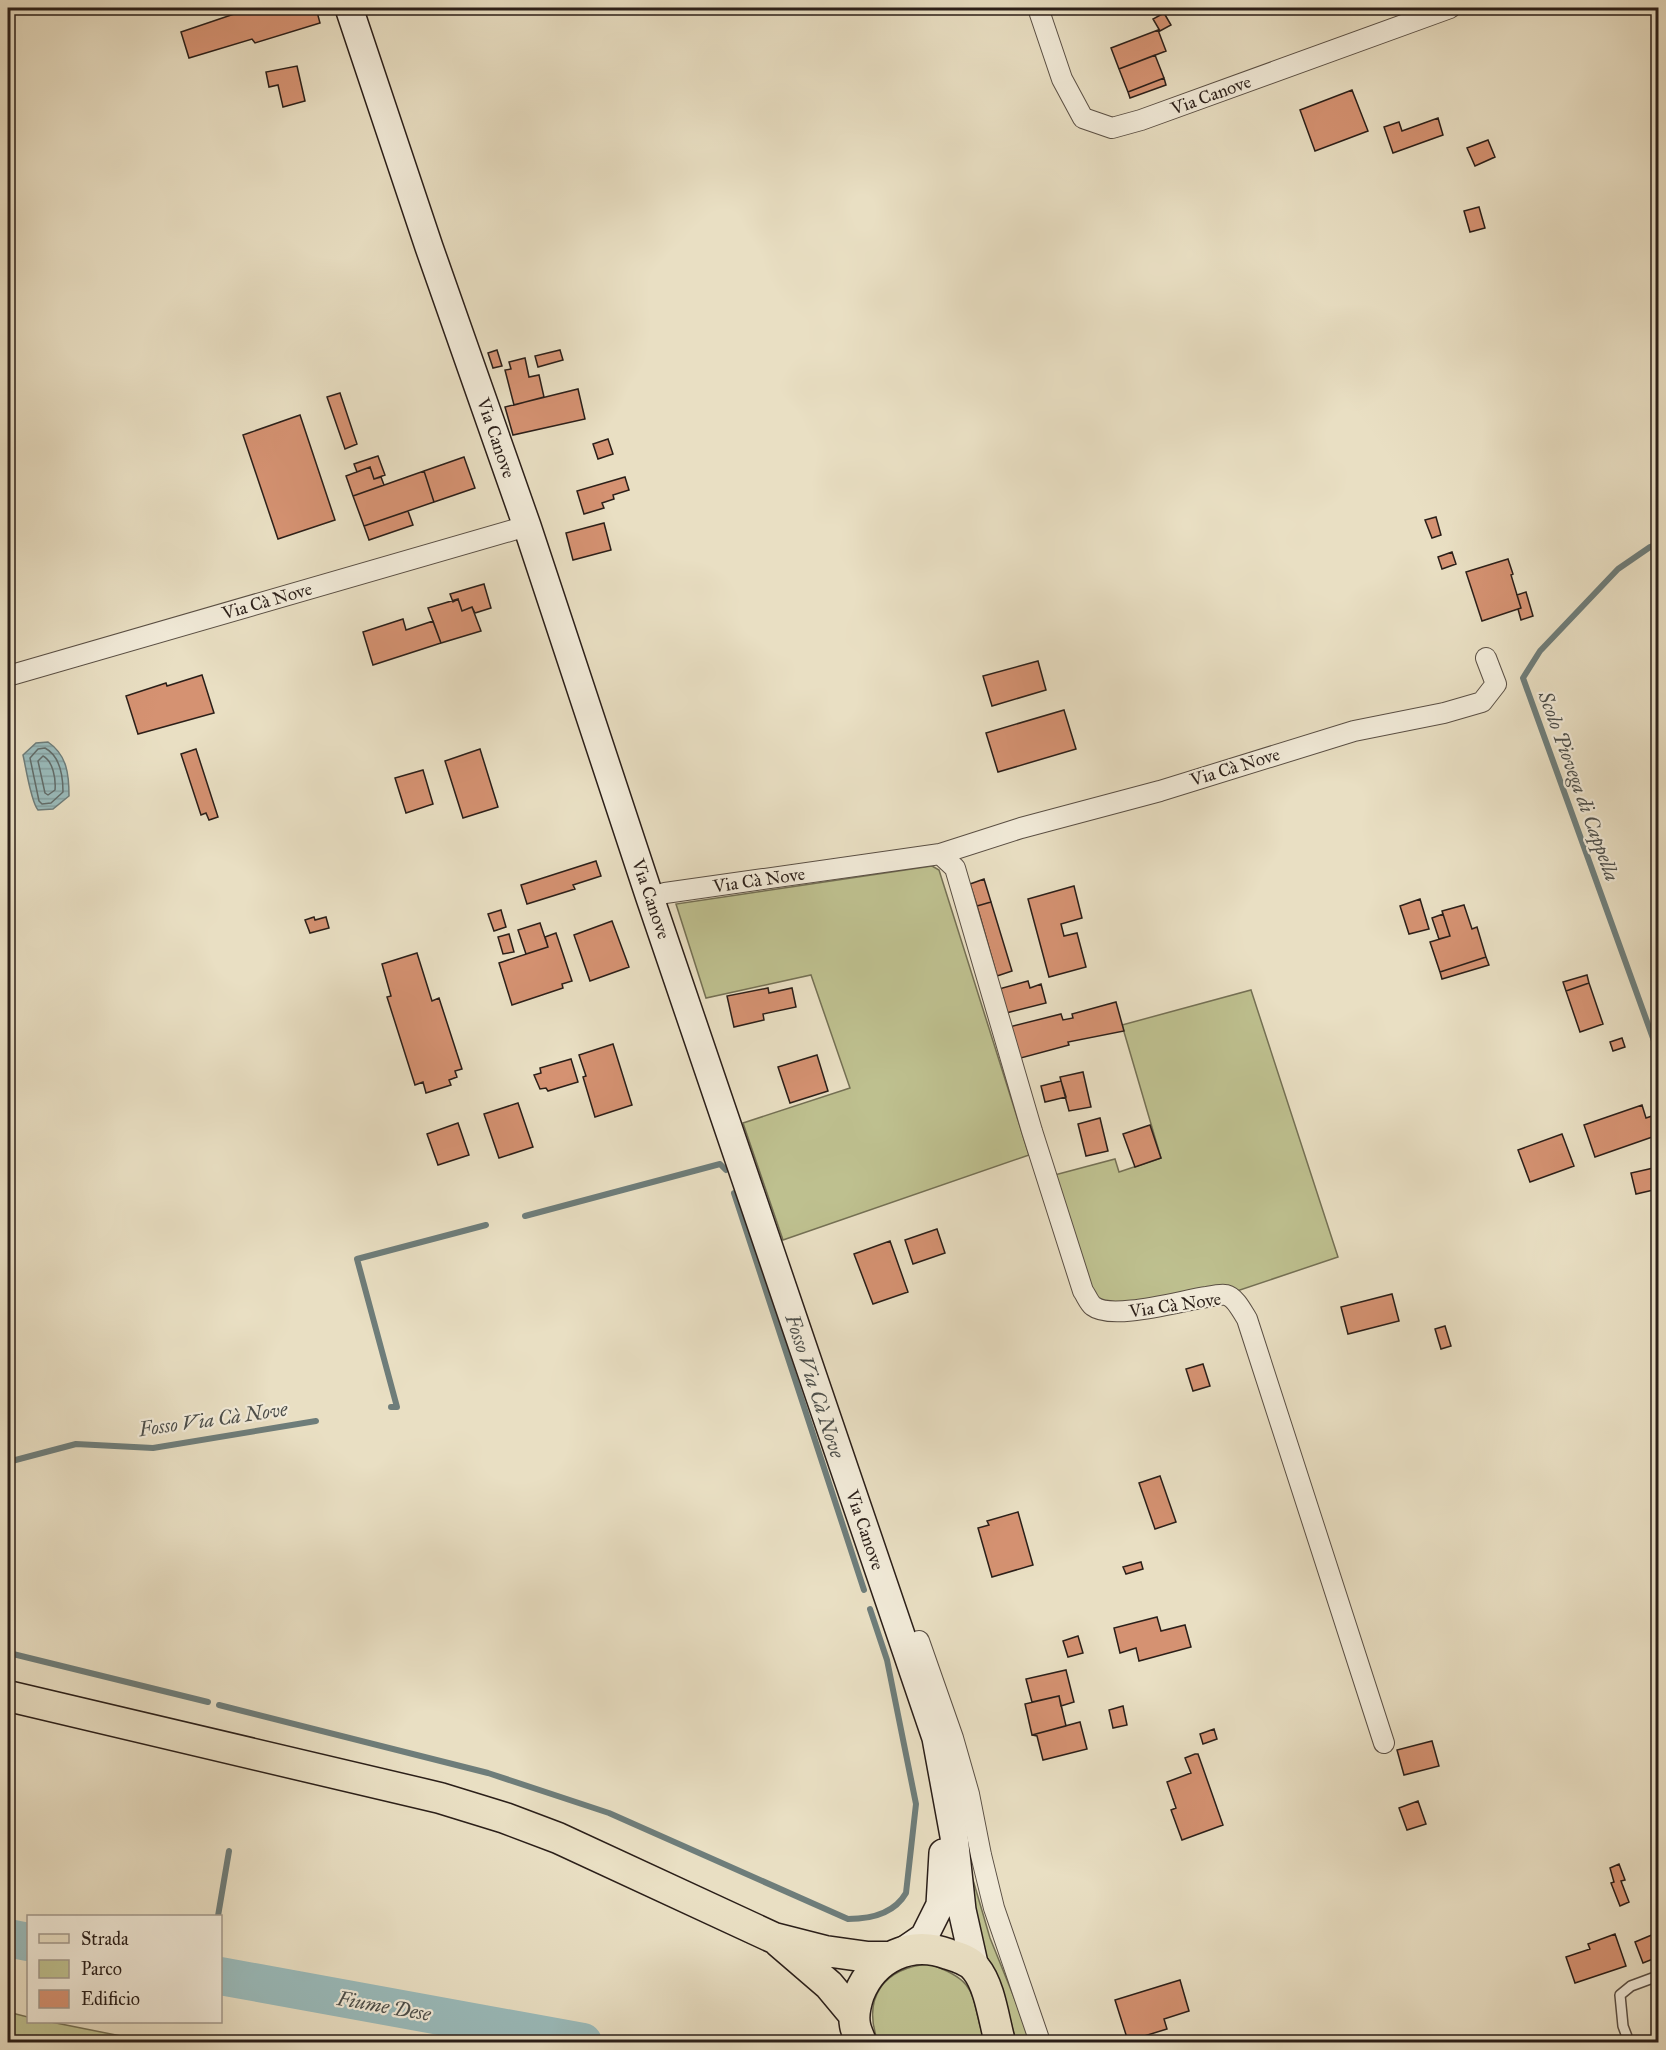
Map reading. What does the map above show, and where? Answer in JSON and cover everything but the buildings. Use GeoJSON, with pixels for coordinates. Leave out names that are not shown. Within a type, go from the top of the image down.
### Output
{"type":"FeatureCollection","features":[{"type":"Feature","properties":{"kind":"main road"},"geometry":{"type":"LineString","coordinates":[[8,1696],[440,1798],[494,1815],[558,1838],[774,1938],[825,1951],[868,1957],[925,1949],[943,1951],[975,1968],[986,1989],[1000,2043]]}},
{"type":"Feature","properties":{"kind":"main road"},"geometry":{"type":"LineString","coordinates":[[774,1938],[829,1985],[858,2029]]}},
{"type":"Feature","properties":{"kind":"main road"},"geometry":{"type":"LineString","coordinates":[[858,2029],[864,1982],[874,1969],[897,1953]]}},
{"type":"Feature","properties":{"kind":"street","name":"Via Canove"},"geometry":{"type":"LineString","coordinates":[[349,8],[429,247],[527,526],[650,898],[936,1738],[954,1836],[962,1910],[975,1968]]}},
{"type":"Feature","properties":{"kind":"street","name":"Via Canove"},"geometry":{"type":"LineString","coordinates":[[1038,8],[1062,79],[1083,118],[1112,128],[1141,120],[1450,8]]}},
{"type":"Feature","properties":{"kind":"street","name":"Via Cà Nove"},"geometry":{"type":"LineString","coordinates":[[8,676],[527,526]]}},
{"type":"Feature","properties":{"kind":"street","name":"Via Cà Nove"},"geometry":{"type":"LineString","coordinates":[[650,898],[665,893],[940,854],[1020,828],[1160,791],[1353,730],[1444,713],[1482,702],[1496,684],[1486,658]]}},
{"type":"Feature","properties":{"kind":"street","name":"Via Cà Nove"},"geometry":{"type":"LineString","coordinates":[[940,854],[955,868],[1032,1131],[1083,1291],[1093,1306],[1108,1312],[1122,1312],[1225,1294],[1233,1298],[1242,1311],[1247,1319],[1384,1743]]}},
{"type":"Feature","properties":{"kind":"street"},"geometry":{"type":"LineString","coordinates":[[919,1641],[969,1794],[994,1908],[1040,2043]]}},
{"type":"Feature","properties":{"kind":"street","name":"Via Canove"},"geometry":{"type":"LineString","coordinates":[[897,1953],[924,1937],[940,1905],[946,1792]]}},
{"type":"Feature","properties":{"kind":"lane"},"geometry":{"type":"LineString","coordinates":[[1629,2043],[1623,2026],[1620,1995],[1632,1986],[1659,1976]]}},
{"type":"Feature","properties":{"kind":"green space"},"geometry":{"type":"Polygon","coordinates":[[[932,866],[939,870],[1029,1155],[783,1240],[743,1123],[850,1088],[811,975],[706,998],[676,904],[932,866]]]}},
{"type":"Feature","properties":{"kind":"green space"},"geometry":{"type":"Polygon","coordinates":[[[1251,990],[1338,1257],[1225,1295],[1093,1306],[1047,1177],[1115,1159],[1119,1172],[1161,1158],[1122,1025],[1251,990]]]}},
{"type":"Feature","properties":{"kind":"green space"},"geometry":{"type":"Polygon","coordinates":[[[971,1873],[990,1938],[1032,2042],[1016,2042],[1002,1987],[979,1940],[971,1873]]]}},
{"type":"Feature","properties":{"kind":"green space"},"geometry":{"type":"Polygon","coordinates":[[[929,1964],[946,1971],[966,1985],[971,1993],[985,2042],[878,2042],[873,2012],[880,1988],[899,1972],[929,1964]]]}},
{"type":"Feature","properties":{"kind":"green space"},"geometry":{"type":"Polygon","coordinates":[[[8,2012],[27,2017],[27,2023],[56,2023],[151,2042],[8,2042],[8,2012]]]}},
{"type":"Feature","properties":{"kind":"water"},"geometry":{"type":"Polygon","coordinates":[[[48,742],[59,753],[66,766],[69,796],[53,809],[38,810],[31,793],[23,755],[36,743],[48,742]]]}},
{"type":"Feature","properties":{"kind":"waterway","name":"Scolo Piovega di Cappella"},"geometry":{"type":"LineString","coordinates":[[1658,544],[1618,569],[1540,651],[1523,678],[1658,1052]]}},
{"type":"Feature","properties":{"kind":"waterway","name":"Fosso Via Cà Nove"},"geometry":{"type":"LineString","coordinates":[[525,1216],[720,1164],[726,1170]]}},
{"type":"Feature","properties":{"kind":"waterway","name":"Fosso Via Cà Nove"},"geometry":{"type":"LineString","coordinates":[[734,1193],[864,1590]]}},
{"type":"Feature","properties":{"kind":"waterway","name":"Fosso Via Cà Nove"},"geometry":{"type":"LineString","coordinates":[[391,1407],[397,1407],[357,1259],[486,1225]]}},
{"type":"Feature","properties":{"kind":"waterway","name":"Fosso Via Cà Nove"},"geometry":{"type":"LineString","coordinates":[[8,1462],[76,1444],[153,1448],[316,1421]]}},
{"type":"Feature","properties":{"kind":"waterway"},"geometry":{"type":"LineString","coordinates":[[219,1705],[488,1773],[609,1813],[848,1919],[865,1918],[881,1914],[895,1906],[906,1893],[916,1804],[887,1660],[870,1609]]}},
{"type":"Feature","properties":{"kind":"waterway"},"geometry":{"type":"LineString","coordinates":[[13,1654],[208,1702]]}},
{"type":"Feature","properties":{"kind":"waterway"},"geometry":{"type":"LineString","coordinates":[[218,1915],[229,1851]]}},
{"type":"Feature","properties":{"kind":"waterway","name":"Fiume Dese"},"geometry":{"type":"LineString","coordinates":[[8,1938],[27,1942]]}},
{"type":"Feature","properties":{"kind":"waterway","name":"Fiume Dese"},"geometry":{"type":"LineString","coordinates":[[222,1976],[583,2042]]}}]}
